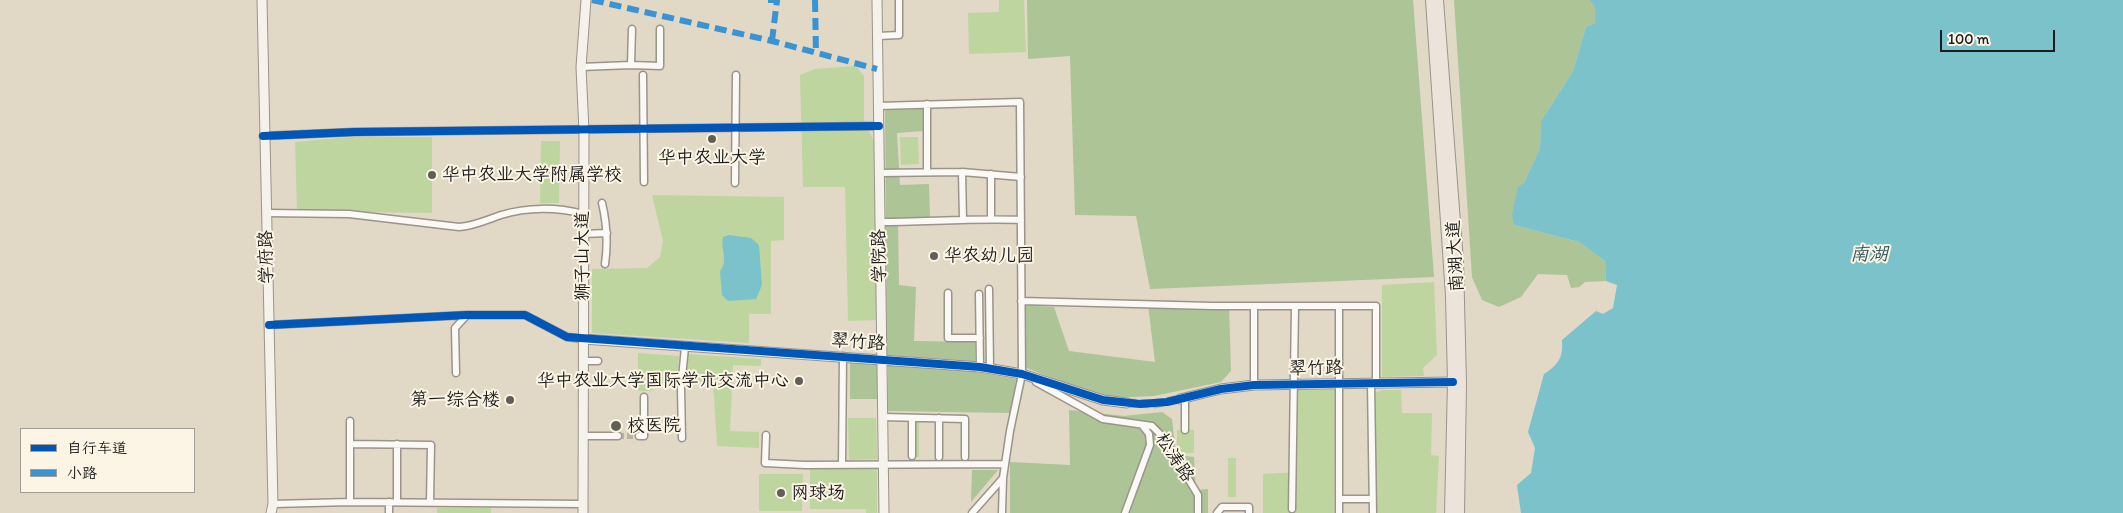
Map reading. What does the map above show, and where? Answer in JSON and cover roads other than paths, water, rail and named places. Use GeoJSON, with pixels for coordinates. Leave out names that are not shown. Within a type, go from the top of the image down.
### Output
{"type":"FeatureCollection","features":[{"type":"Feature","properties":{"kind":"main road","name":"南湖大道"},"geometry":{"type":"LineString","coordinates":[[1431,0],[1451,296],[1453,382],[1450,513]]}},
{"type":"Feature","properties":{"kind":"main road","name":"南湖大道"},"geometry":{"type":"LineString","coordinates":[[1438,0],[1458,261],[1461,383],[1459,513]]}},
{"type":"Feature","properties":{"kind":"street","name":"学府路"},"geometry":{"type":"LineString","coordinates":[[262,0],[263,136],[272,508]]}},
{"type":"Feature","properties":{"kind":"street","name":"狮子山大道"},"geometry":{"type":"LineString","coordinates":[[583,508],[584,131],[581,67],[586,0]]}},
{"type":"Feature","properties":{"kind":"street","name":"学院路"},"geometry":{"type":"LineString","coordinates":[[877,0],[884,513]]}},
{"type":"Feature","properties":{"kind":"street"},"geometry":{"type":"LineString","coordinates":[[878,36],[898,35],[899,0]]}},
{"type":"Feature","properties":{"kind":"street"},"geometry":{"type":"LineString","coordinates":[[631,65],[632,29]]}},
{"type":"Feature","properties":{"kind":"street"},"geometry":{"type":"LineString","coordinates":[[581,67],[660,66],[660,29]]}},
{"type":"Feature","properties":{"kind":"street"},"geometry":{"type":"LineString","coordinates":[[643,76],[644,182]]}},
{"type":"Feature","properties":{"kind":"street"},"geometry":{"type":"LineString","coordinates":[[735,183],[736,76]]}},
{"type":"Feature","properties":{"kind":"street"},"geometry":{"type":"LineString","coordinates":[[878,106],[1020,102],[1022,374],[1002,478],[1002,513]]}},
{"type":"Feature","properties":{"kind":"street"},"geometry":{"type":"LineString","coordinates":[[927,104],[927,172]]}},
{"type":"Feature","properties":{"kind":"street"},"geometry":{"type":"LineString","coordinates":[[263,136],[354,132],[584,131],[878,126]]}},
{"type":"Feature","properties":{"kind":"street"},"geometry":{"type":"LineString","coordinates":[[879,173],[962,172],[1021,177]]}},
{"type":"Feature","properties":{"kind":"street"},"geometry":{"type":"LineString","coordinates":[[962,172],[964,220]]}},
{"type":"Feature","properties":{"kind":"street"},"geometry":{"type":"LineString","coordinates":[[991,174],[991,219]]}},
{"type":"Feature","properties":{"kind":"street"},"geometry":{"type":"LineString","coordinates":[[602,203],[607,233],[605,264]]}},
{"type":"Feature","properties":{"kind":"street"},"geometry":{"type":"LineString","coordinates":[[266,214],[349,214],[459,227],[473,226],[502,215],[536,209],[570,210],[583,214]]}},
{"type":"Feature","properties":{"kind":"street"},"geometry":{"type":"LineString","coordinates":[[880,222],[1021,220]]}},
{"type":"Feature","properties":{"kind":"street"},"geometry":{"type":"LineString","coordinates":[[583,234],[607,233]]}},
{"type":"Feature","properties":{"kind":"street"},"geometry":{"type":"LineString","coordinates":[[989,289],[990,369]]}},
{"type":"Feature","properties":{"kind":"street"},"geometry":{"type":"LineString","coordinates":[[948,293],[948,338],[980,338]]}},
{"type":"Feature","properties":{"kind":"street"},"geometry":{"type":"LineString","coordinates":[[978,294],[980,367]]}},
{"type":"Feature","properties":{"kind":"street"},"geometry":{"type":"LineString","coordinates":[[1021,301],[1254,306],[1376,306],[1373,383],[1372,513]]}},
{"type":"Feature","properties":{"kind":"street"},"geometry":{"type":"LineString","coordinates":[[1254,306],[1254,385]]}},
{"type":"Feature","properties":{"kind":"street"},"geometry":{"type":"LineString","coordinates":[[1292,509],[1295,306]]}},
{"type":"Feature","properties":{"kind":"street"},"geometry":{"type":"LineString","coordinates":[[1339,306],[1339,513]]}},
{"type":"Feature","properties":{"kind":"street"},"geometry":{"type":"LineString","coordinates":[[456,373],[456,328],[467,315]]}},
{"type":"Feature","properties":{"kind":"street"},"geometry":{"type":"LineString","coordinates":[[268,324],[467,315],[525,315],[567,337],[583,339]]}},
{"type":"Feature","properties":{"kind":"street","name":"翠竹路"},"geometry":{"type":"LineString","coordinates":[[583,339],[980,367],[1022,374],[1103,400],[1127,404]]}},
{"type":"Feature","properties":{"kind":"street"},"geometry":{"type":"LineString","coordinates":[[682,438],[681,388],[685,347]]}},
{"type":"Feature","properties":{"kind":"street"},"geometry":{"type":"LineString","coordinates":[[842,465],[843,356]]}},
{"type":"Feature","properties":{"kind":"street"},"geometry":{"type":"LineString","coordinates":[[583,361],[598,361]]}},
{"type":"Feature","properties":{"kind":"street","name":"松涛路"},"geometry":{"type":"LineString","coordinates":[[1022,374],[1103,419],[1152,426],[1163,437],[1198,495],[1198,513]]}},
{"type":"Feature","properties":{"kind":"street","name":"翠竹路"},"geometry":{"type":"LineString","coordinates":[[1183,399],[1222,389],[1254,385],[1453,382]]}},
{"type":"Feature","properties":{"kind":"street"},"geometry":{"type":"LineString","coordinates":[[639,436],[644,436],[644,397]]}},
{"type":"Feature","properties":{"kind":"street"},"geometry":{"type":"LineString","coordinates":[[1183,399],[1185,430]]}},
{"type":"Feature","properties":{"kind":"street"},"geometry":{"type":"LineString","coordinates":[[883,417],[965,419],[965,457]]}},
{"type":"Feature","properties":{"kind":"street"},"geometry":{"type":"LineString","coordinates":[[912,418],[912,456]]}},
{"type":"Feature","properties":{"kind":"street"},"geometry":{"type":"LineString","coordinates":[[939,418],[939,457]]}},
{"type":"Feature","properties":{"kind":"street"},"geometry":{"type":"LineString","coordinates":[[350,421],[350,502]]}},
{"type":"Feature","properties":{"kind":"street"},"geometry":{"type":"LineString","coordinates":[[1125,513],[1150,445],[1149,434],[1142,425]]}},
{"type":"Feature","properties":{"kind":"street"},"geometry":{"type":"LineString","coordinates":[[766,434],[765,463],[842,465],[1005,464]]}},
{"type":"Feature","properties":{"kind":"street"},"geometry":{"type":"LineString","coordinates":[[583,436],[618,436]]}},
{"type":"Feature","properties":{"kind":"street"},"geometry":{"type":"LineString","coordinates":[[350,444],[431,445],[430,502]]}},
{"type":"Feature","properties":{"kind":"street"},"geometry":{"type":"LineString","coordinates":[[397,444],[397,502]]}},
{"type":"Feature","properties":{"kind":"street"},"geometry":{"type":"LineString","coordinates":[[972,513],[1002,478]]}},
{"type":"Feature","properties":{"kind":"street"},"geometry":{"type":"LineString","coordinates":[[1339,499],[1372,499]]}},
{"type":"Feature","properties":{"kind":"street"},"geometry":{"type":"LineString","coordinates":[[272,508],[350,502],[430,502],[583,508]]}},
{"type":"Feature","properties":{"kind":"street"},"geometry":{"type":"LineString","coordinates":[[389,502],[389,513]]}},
{"type":"Feature","properties":{"kind":"street"},"geometry":{"type":"LineString","coordinates":[[1217,513],[1222,508],[1249,507],[1250,513]]}},
{"type":"Feature","properties":{"kind":"water","name":"南湖"},"geometry":{"type":"Polygon","coordinates":[[[1589,0],[2123,0],[2123,513],[1521,513],[1517,485],[1531,473],[1535,448],[1528,432],[1544,374],[1557,364],[1562,352],[1562,340],[1596,311],[1603,314],[1613,308],[1617,285],[1606,281],[1605,261],[1579,242],[1514,225],[1512,215],[1518,187],[1524,183],[1540,148],[1541,121],[1573,71],[1586,27],[1595,23],[1595,7],[1589,0]]]}},
{"type":"Feature","properties":{"kind":"water"},"geometry":{"type":"Polygon","coordinates":[[[729,235],[751,238],[759,245],[762,285],[756,299],[728,301],[722,295],[720,271],[723,267],[724,259],[722,241],[723,237],[729,235]]]}},
{"type":"Feature","properties":{"kind":"tunnel"},"geometry":{"type":"LineString","coordinates":[[1127,403],[1154,404],[1180,399]]}},
{"type":"Feature","properties":{"kind":"tunnel"},"geometry":{"type":"LineString","coordinates":[[618,436],[639,436]]}},
{"type":"Feature","properties":{"kind":"place","name":"华中农业大学"},"geometry":{"type":"Point","coordinates":[712,139]}},
{"type":"Feature","properties":{"kind":"place","name":"华中农业大学附属学校"},"geometry":{"type":"Point","coordinates":[432,175]}},
{"type":"Feature","properties":{"kind":"place","name":"华农幼儿园"},"geometry":{"type":"Point","coordinates":[934,256]}},
{"type":"Feature","properties":{"kind":"place","name":"华中农业大学国际学术交流中心"},"geometry":{"type":"Point","coordinates":[799,381]}},
{"type":"Feature","properties":{"kind":"place","name":"第一综合楼"},"geometry":{"type":"Point","coordinates":[510,400]}},
{"type":"Feature","properties":{"kind":"place","name":"校医院"},"geometry":{"type":"Point","coordinates":[616,426]}},
{"type":"Feature","properties":{"kind":"place","name":"网球场"},"geometry":{"type":"Point","coordinates":[781,493]}}]}
